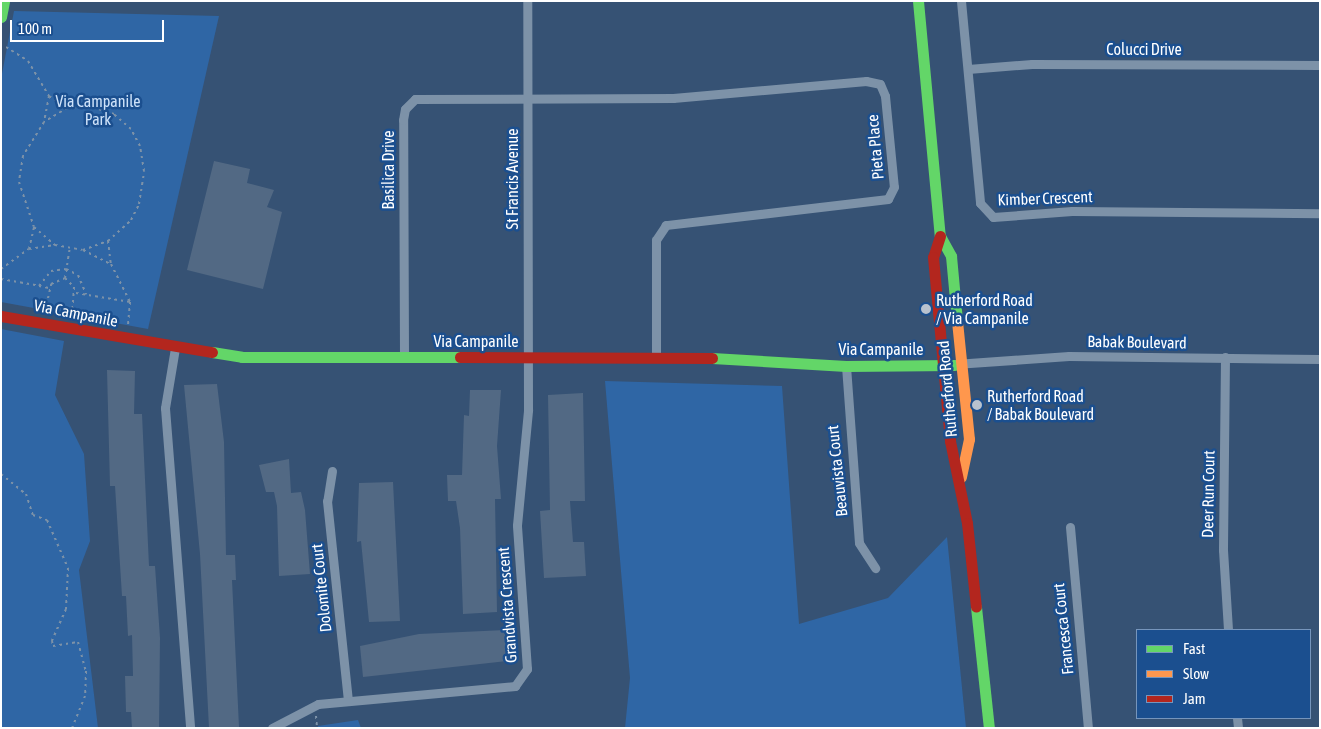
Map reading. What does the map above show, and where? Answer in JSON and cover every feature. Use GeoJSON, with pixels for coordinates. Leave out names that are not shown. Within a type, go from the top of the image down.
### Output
{"type":"FeatureCollection","features":[{"type":"Feature","properties":{"kind":"main road"},"geometry":{"type":"LineString","coordinates":[[1,17],[4,1]]}},
{"type":"Feature","properties":{"kind":"main road","name":"Rutherford Road"},"geometry":{"type":"LineString","coordinates":[[918,1],[940,236],[933,257],[969,439],[960,482]]}},
{"type":"Feature","properties":{"kind":"main road","name":"Rutherford Road"},"geometry":{"type":"LineString","coordinates":[[940,236],[952,256],[953,365],[950,441],[960,482],[989,728]]}},
{"type":"Feature","properties":{"kind":"main road","name":"Via Campanile"},"geometry":{"type":"LineString","coordinates":[[1,316],[175,348],[242,357],[656,358],[846,366],[953,365]]}},
{"type":"Feature","properties":{"kind":"street","name":"St Francis Avenue"},"geometry":{"type":"LineString","coordinates":[[527,1],[528,358]]}},
{"type":"Feature","properties":{"kind":"street","name":"Kimber Crescent"},"geometry":{"type":"LineString","coordinates":[[962,1],[980,202],[993,217],[1072,211],[1320,213]]}},
{"type":"Feature","properties":{"kind":"street","name":"Colucci Drive"},"geometry":{"type":"LineString","coordinates":[[968,69],[1032,64],[1320,65]]}},
{"type":"Feature","properties":{"kind":"street","name":"Pieta Place"},"geometry":{"type":"LineString","coordinates":[[527,98],[698,97],[866,82],[884,90],[894,187],[882,203],[675,223],[659,232],[656,358]]}},
{"type":"Feature","properties":{"kind":"street","name":"Basilica Drive"},"geometry":{"type":"LineString","coordinates":[[404,357],[405,109],[415,99],[527,98]]}},
{"type":"Feature","properties":{"kind":"street"},"geometry":{"type":"LineString","coordinates":[[175,348],[165,408],[190,728]]}},
{"type":"Feature","properties":{"kind":"street","name":"Babak Boulevard"},"geometry":{"type":"LineString","coordinates":[[953,365],[1069,356],[1320,358]]}},
{"type":"Feature","properties":{"kind":"street","name":"Deer Run Court"},"geometry":{"type":"LineString","coordinates":[[1225,357],[1223,550],[1228,629]]}},
{"type":"Feature","properties":{"kind":"street","name":"Grandvista Crescent"},"geometry":{"type":"LineString","coordinates":[[272,728],[307,706],[505,688],[523,681],[527,658],[517,524],[528,425],[528,358]]}},
{"type":"Feature","properties":{"kind":"street","name":"Beauvista Court"},"geometry":{"type":"LineString","coordinates":[[846,366],[859,543],[875,568]]}},
{"type":"Feature","properties":{"kind":"street","name":"Dolomite Court"},"geometry":{"type":"LineString","coordinates":[[332,472],[327,501],[348,701]]}},
{"type":"Feature","properties":{"kind":"street","name":"Francesca Court"},"geometry":{"type":"LineString","coordinates":[[1070,527],[1088,728]]}},
{"type":"Feature","properties":{"kind":"path"},"geometry":{"type":"LineString","coordinates":[[6,47],[28,61],[49,96],[67,108]]}},
{"type":"Feature","properties":{"kind":"path"},"geometry":{"type":"LineString","coordinates":[[49,96],[44,122],[20,170],[22,194],[34,227],[55,245]]}},
{"type":"Feature","properties":{"kind":"path"},"geometry":{"type":"LineString","coordinates":[[95,106],[97,96]]}},
{"type":"Feature","properties":{"kind":"path"},"geometry":{"type":"LineString","coordinates":[[44,122],[67,108],[95,106],[131,128],[143,157],[144,185],[137,211],[108,241],[84,250]]}},
{"type":"Feature","properties":{"kind":"path"},"geometry":{"type":"LineString","coordinates":[[28,249],[34,227]]}},
{"type":"Feature","properties":{"kind":"path"},"geometry":{"type":"LineString","coordinates":[[108,241],[111,264],[130,302],[128,326]]}},
{"type":"Feature","properties":{"kind":"path"},"geometry":{"type":"LineString","coordinates":[[1,269],[28,249],[55,245],[84,250],[111,264]]}},
{"type":"Feature","properties":{"kind":"path"},"geometry":{"type":"LineString","coordinates":[[70,248],[65,278],[76,293],[72,316]]}},
{"type":"Feature","properties":{"kind":"path"},"geometry":{"type":"LineString","coordinates":[[39,286],[51,271],[66,269],[78,275],[86,294]]}},
{"type":"Feature","properties":{"kind":"path"},"geometry":{"type":"LineString","coordinates":[[1,279],[49,288],[65,278]]}},
{"type":"Feature","properties":{"kind":"path"},"geometry":{"type":"LineString","coordinates":[[45,311],[49,288]]}},
{"type":"Feature","properties":{"kind":"path"},"geometry":{"type":"LineString","coordinates":[[76,293],[130,302]]}},
{"type":"Feature","properties":{"kind":"path"},"geometry":{"type":"LineString","coordinates":[[1,474],[26,494],[32,515],[47,520],[68,568],[66,610],[52,642],[53,646],[78,642],[86,671],[85,696],[72,728]]}},
{"type":"Feature","properties":{"kind":"path"},"geometry":{"type":"LineString","coordinates":[[316,713],[317,728]]}},
{"type":"Feature","properties":{"kind":"green space","name":"Via Campanile Park"},"geometry":{"type":"Polygon","coordinates":[[[14,11],[219,16],[148,329],[1,302],[1,79],[14,11]]]}},
{"type":"Feature","properties":{"kind":"green space"},"geometry":{"type":"Polygon","coordinates":[[[1,329],[64,341],[55,395],[84,454],[90,541],[79,570],[98,728],[1,728],[1,329]]]}},
{"type":"Feature","properties":{"kind":"green space"},"geometry":{"type":"Polygon","coordinates":[[[605,381],[782,386],[799,624],[888,598],[947,537],[966,728],[625,728],[630,678],[605,381]]]}},
{"type":"Feature","properties":{"kind":"green space"},"geometry":{"type":"Polygon","coordinates":[[[358,720],[361,728],[318,728],[318,726],[358,720]]]}},
{"type":"Feature","properties":{"kind":"building"},"geometry":{"type":"Polygon","coordinates":[[[214,161],[250,169],[247,183],[274,190],[267,207],[282,212],[263,289],[187,270],[214,161]]]}},
{"type":"Feature","properties":{"kind":"building"},"geometry":{"type":"Polygon","coordinates":[[[107,370],[135,371],[134,414],[142,414],[149,566],[155,566],[160,638],[159,728],[132,728],[131,712],[126,712],[125,676],[133,676],[132,635],[128,636],[126,596],[122,596],[115,486],[110,486],[107,370]]]}},
{"type":"Feature","properties":{"kind":"building"},"geometry":{"type":"Polygon","coordinates":[[[217,384],[224,442],[226,555],[235,555],[236,580],[232,580],[239,727],[209,728],[200,554],[184,385],[217,384]]]}},
{"type":"Feature","properties":{"kind":"building"},"geometry":{"type":"Polygon","coordinates":[[[470,390],[501,390],[497,446],[501,499],[495,499],[497,612],[463,614],[460,528],[456,501],[448,501],[447,475],[462,475],[464,415],[469,416],[470,390]]]}},
{"type":"Feature","properties":{"kind":"building"},"geometry":{"type":"Polygon","coordinates":[[[583,393],[585,501],[570,501],[573,542],[584,542],[586,576],[544,578],[540,511],[550,510],[548,395],[583,393]]]}},
{"type":"Feature","properties":{"kind":"building"},"geometry":{"type":"Polygon","coordinates":[[[289,459],[291,493],[301,492],[305,510],[310,574],[279,576],[277,506],[274,492],[266,492],[259,465],[289,459]]]}},
{"type":"Feature","properties":{"kind":"building"},"geometry":{"type":"Polygon","coordinates":[[[393,482],[400,621],[369,622],[361,541],[357,542],[359,483],[393,482]]]}},
{"type":"Feature","properties":{"kind":"building"},"geometry":{"type":"Polygon","coordinates":[[[505,630],[507,661],[363,677],[360,646],[419,634],[505,630]]]}},
{"type":"Feature","properties":{"kind":"traffic: fast"},"geometry":{"type":"LineString","coordinates":[[1,17],[4,1]]}},
{"type":"Feature","properties":{"kind":"traffic: fast"},"geometry":{"type":"LineString","coordinates":[[918,1],[940,236],[951,256],[957,321]]}},
{"type":"Feature","properties":{"kind":"traffic: fast"},"geometry":{"type":"LineString","coordinates":[[212,352],[242,357],[460,357]]}},
{"type":"Feature","properties":{"kind":"traffic: fast"},"geometry":{"type":"LineString","coordinates":[[712,358],[846,366],[954,365]]}},
{"type":"Feature","properties":{"kind":"traffic: fast"},"geometry":{"type":"LineString","coordinates":[[976,607],[989,728]]}},
{"type":"Feature","properties":{"kind":"traffic: slow"},"geometry":{"type":"LineString","coordinates":[[957,321],[969,439],[961,477]]}},
{"type":"Feature","properties":{"kind":"traffic: jam"},"geometry":{"type":"LineString","coordinates":[[940,236],[933,257],[950,441],[967,523],[976,607]]}},
{"type":"Feature","properties":{"kind":"traffic: jam"},"geometry":{"type":"LineString","coordinates":[[1,316],[212,352]]}},
{"type":"Feature","properties":{"kind":"traffic: jam"},"geometry":{"type":"LineString","coordinates":[[460,357],[712,358]]}},
{"type":"Feature","properties":{"kind":"place","name":"Rutherford Road / Via Campanile"},"geometry":{"type":"Point","coordinates":[926,309]}},
{"type":"Feature","properties":{"kind":"place","name":"Rutherford Road / Babak Boulevard"},"geometry":{"type":"Point","coordinates":[977,405]}}]}
